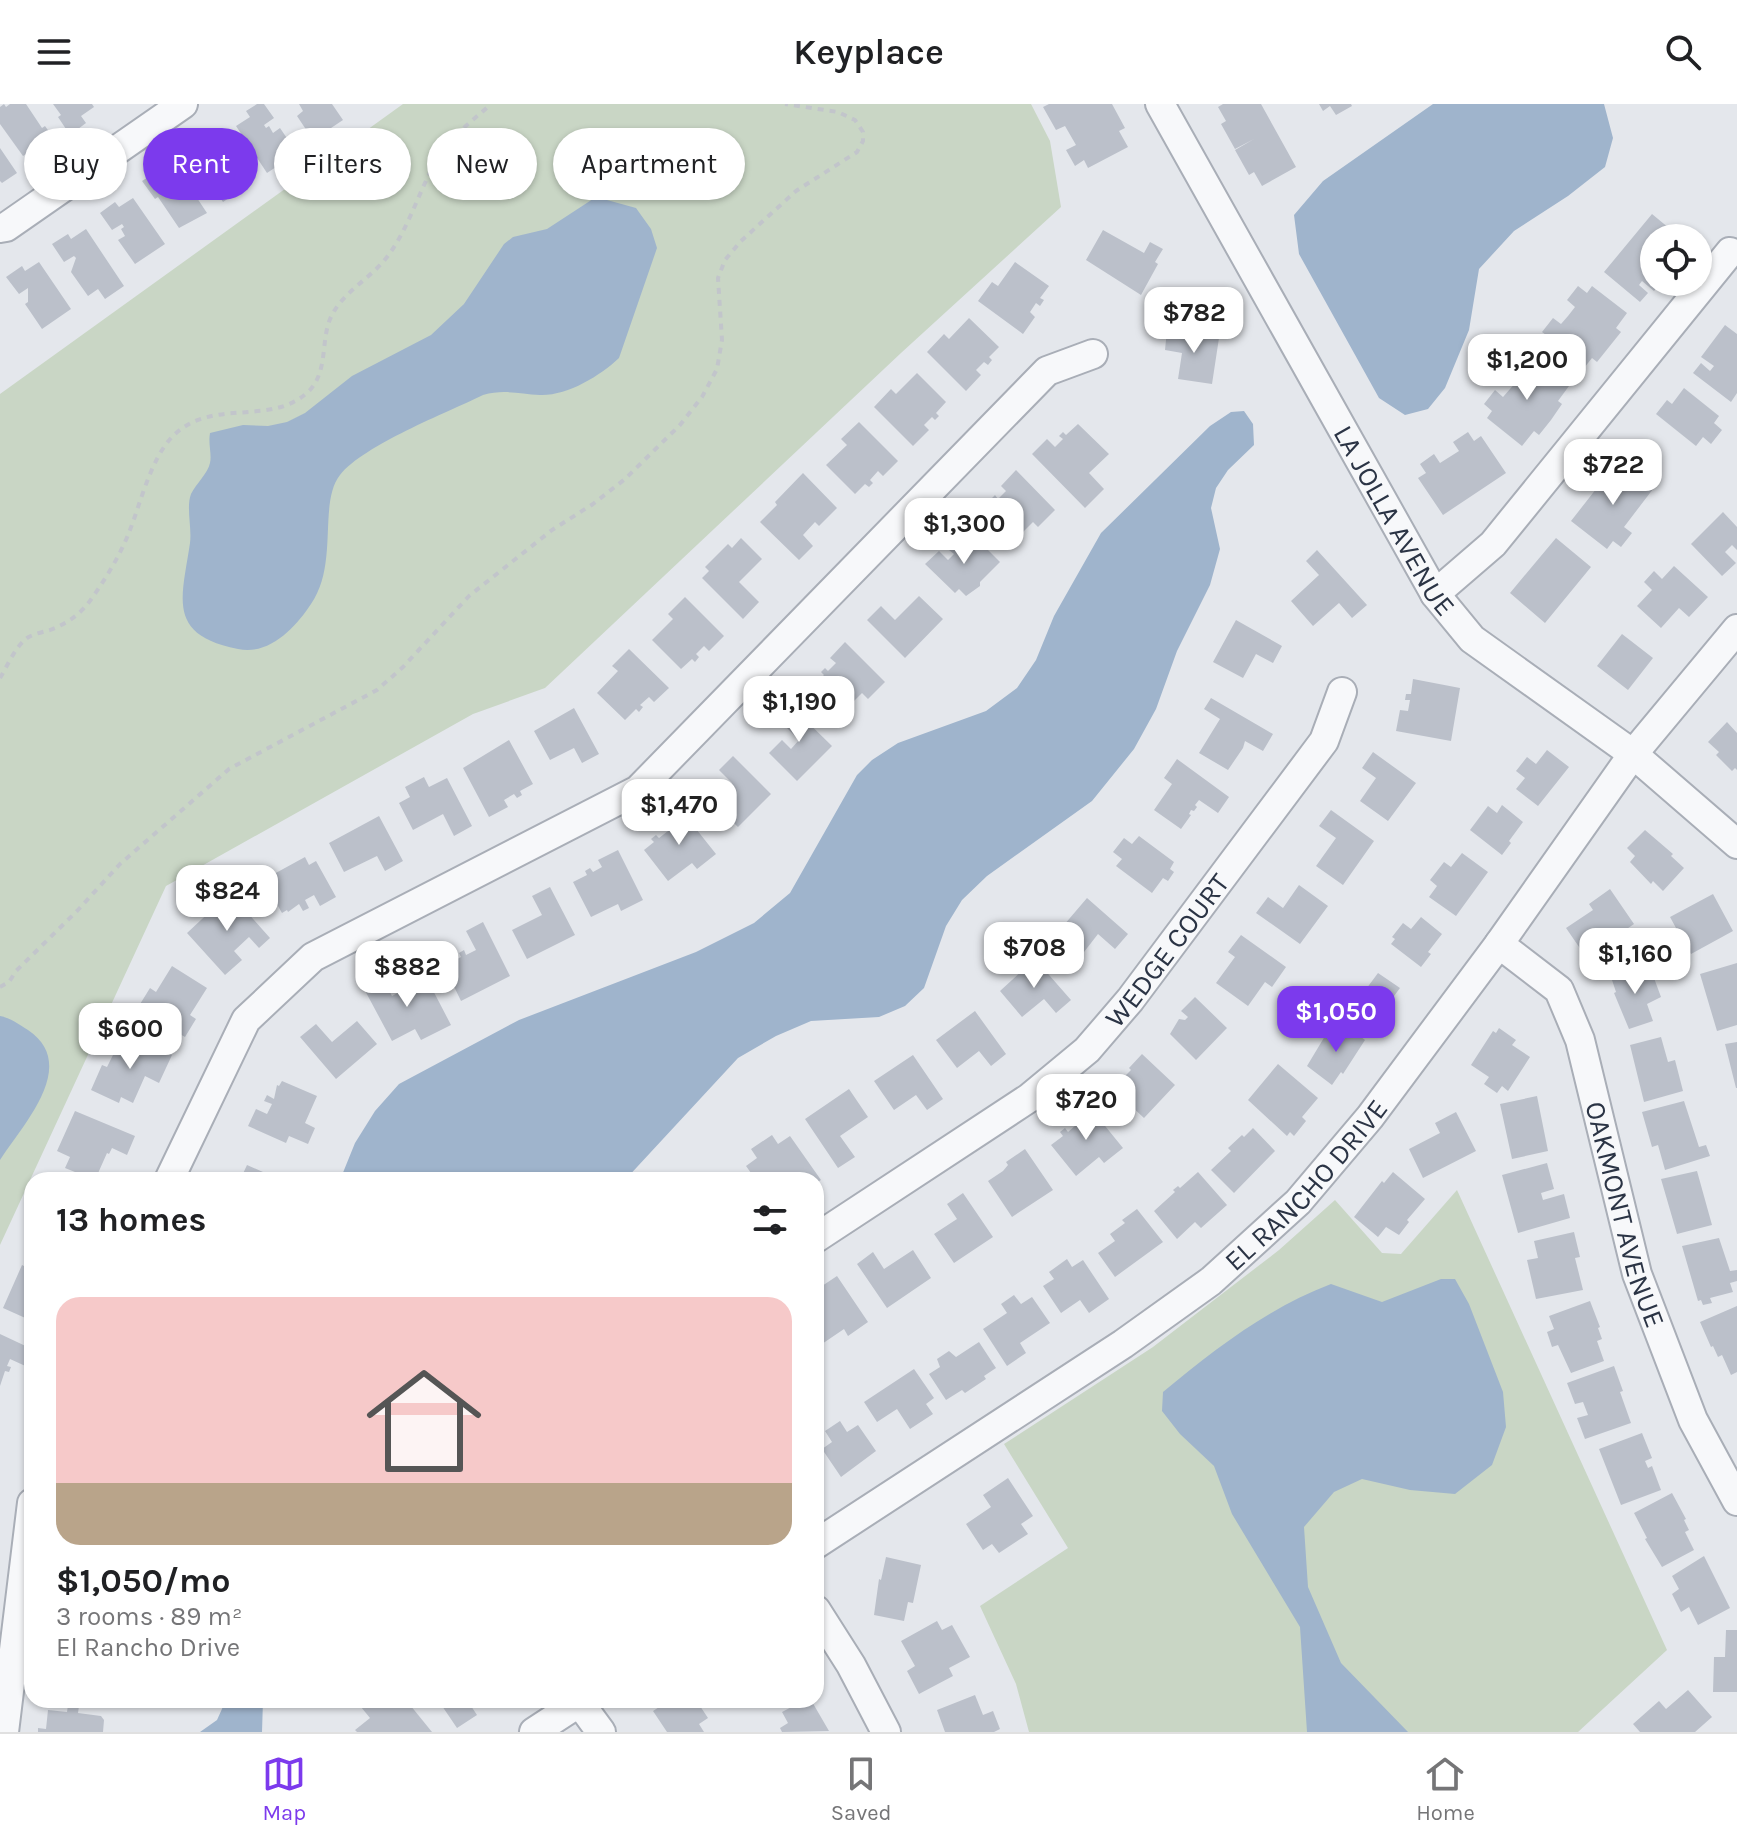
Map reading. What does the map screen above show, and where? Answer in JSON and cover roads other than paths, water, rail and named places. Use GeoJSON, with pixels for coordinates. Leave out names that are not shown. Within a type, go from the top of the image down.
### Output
{"type":"FeatureCollection","features":[{"type":"Feature","properties":{"kind":"street"},"geometry":{"type":"LineString","coordinates":[[0,228],[6,227],[183,104]]}},
{"type":"Feature","properties":{"kind":"street","name":"LA JOLLA AVENUE"},"geometry":{"type":"LineString","coordinates":[[1160,104],[1435,594],[1472,639],[1633,754],[1737,844]]}},
{"type":"Feature","properties":{"kind":"street"},"geometry":{"type":"LineString","coordinates":[[1435,594],[1493,544],[1730,252]]}},
{"type":"Feature","properties":{"kind":"street"},"geometry":{"type":"LineString","coordinates":[[173,1172],[246,1020],[313,957],[638,790],[1047,371],[1093,354]]}},
{"type":"Feature","properties":{"kind":"street","name":"EL RANCHO DRIVE"},"geometry":{"type":"LineString","coordinates":[[824,1539],[1123,1344],[1211,1281],[1308,1190],[1370,1117],[1499,944],[1633,754],[1737,629]]}},
{"type":"Feature","properties":{"kind":"street","name":"WEDGE COURT"},"geometry":{"type":"LineString","coordinates":[[824,1233],[1029,1098],[1087,1050],[1130,1000],[1324,741],[1342,692]]}},
{"type":"Feature","properties":{"kind":"street","name":"OAKMONT AVENUE"},"geometry":{"type":"LineString","coordinates":[[1499,944],[1559,990],[1580,1040],[1637,1274],[1693,1420],[1737,1501]]}},
{"type":"Feature","properties":{"kind":"street"},"geometry":{"type":"LineString","coordinates":[[4,1732],[24,1597]]}},
{"type":"Feature","properties":{"kind":"street"},"geometry":{"type":"LineString","coordinates":[[824,1623],[851,1665],[886,1732]]}},
{"type":"Feature","properties":{"kind":"street"},"geometry":{"type":"LineString","coordinates":[[534,1732],[570,1708]]}},
{"type":"Feature","properties":{"kind":"street"},"geometry":{"type":"LineString","coordinates":[[586,1708],[601,1732]]}},
{"type":"Feature","properties":{"kind":"water"},"geometry":{"type":"Polygon","coordinates":[[[1433,104],[1604,104],[1613,138],[1605,167],[1568,196],[1514,231],[1479,269],[1469,330],[1445,388],[1428,409],[1405,415],[1379,398],[1299,254],[1294,215],[1323,181],[1433,104]]]}},
{"type":"Feature","properties":{"kind":"water"},"geometry":{"type":"Polygon","coordinates":[[[591,200],[607,200],[636,208],[651,229],[657,248],[619,358],[593,378],[561,392],[540,395],[498,392],[483,395],[367,452],[340,475],[334,487],[324,571],[311,604],[298,622],[271,644],[249,650],[215,643],[199,634],[189,624],[183,597],[190,543],[190,499],[210,463],[210,433],[243,425],[268,426],[287,422],[305,413],[352,376],[431,335],[464,304],[504,244],[513,237],[547,229],[591,200]]]}},
{"type":"Feature","properties":{"kind":"water"},"geometry":{"type":"Polygon","coordinates":[[[1244,411],[1253,424],[1254,445],[1228,470],[1216,488],[1211,508],[1220,549],[1210,585],[1177,651],[1156,709],[1134,749],[1092,801],[987,876],[962,900],[946,926],[924,988],[905,1006],[879,1017],[811,1021],[776,1036],[738,1058],[632,1172],[343,1172],[355,1143],[375,1111],[399,1084],[519,1020],[696,952],[754,923],[790,893],[857,775],[872,760],[898,743],[986,711],[1017,688],[1036,660],[1054,616],[1101,533],[1210,426],[1231,412],[1244,411]]]}},
{"type":"Feature","properties":{"kind":"water"},"geometry":{"type":"Polygon","coordinates":[[[0,1016],[28,1030],[43,1044],[49,1060],[42,1095],[0,1160],[0,1016]]]}},
{"type":"Feature","properties":{"kind":"water"},"geometry":{"type":"Polygon","coordinates":[[[1441,1279],[1455,1279],[1469,1304],[1503,1392],[1506,1427],[1492,1465],[1455,1494],[1410,1490],[1362,1479],[1334,1492],[1304,1527],[1308,1587],[1341,1663],[1408,1732],[1307,1732],[1300,1627],[1232,1514],[1214,1466],[1180,1434],[1162,1411],[1163,1392],[1202,1360],[1264,1317],[1331,1284],[1382,1302],[1441,1279]]]}},
{"type":"Feature","properties":{"kind":"water"},"geometry":{"type":"Polygon","coordinates":[[[222,1708],[263,1708],[262,1732],[200,1732],[217,1720],[222,1708]]]}}]}
